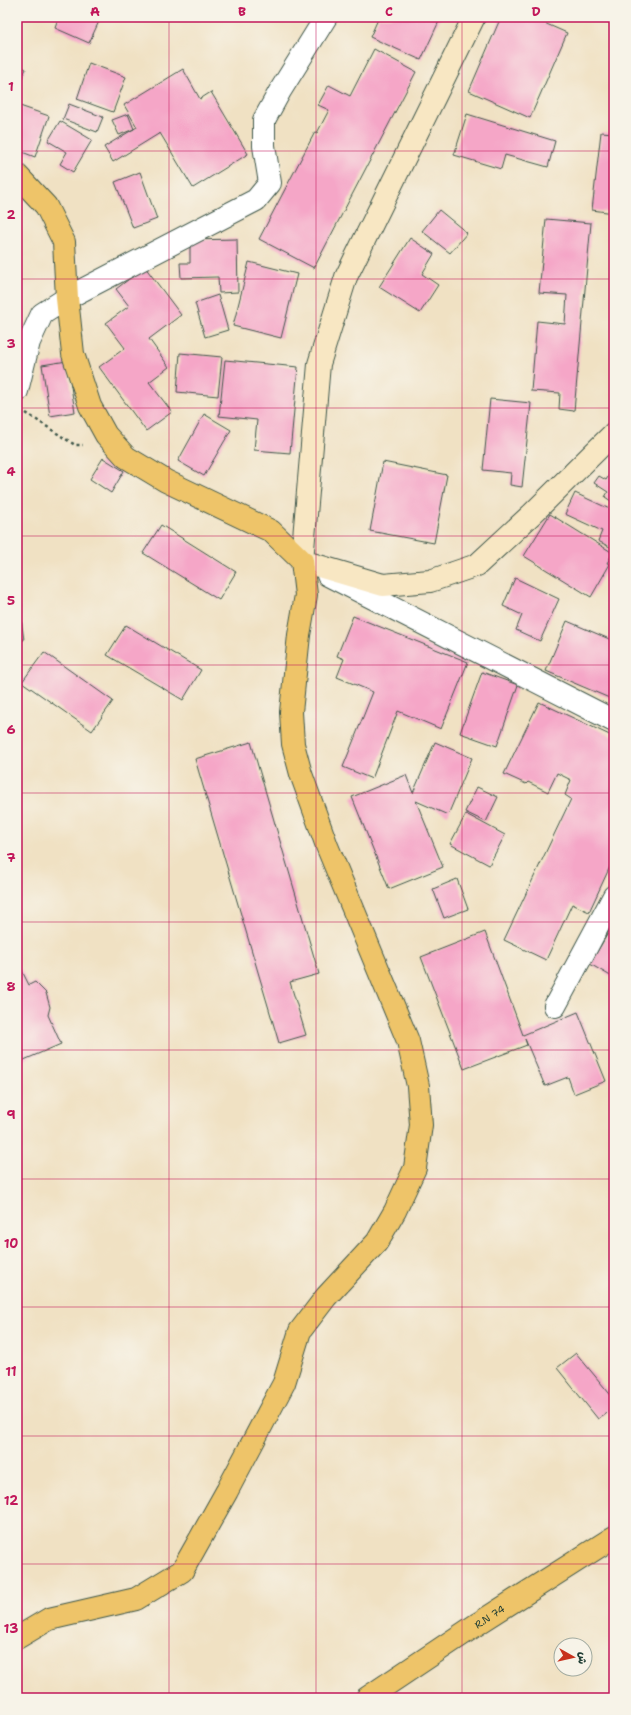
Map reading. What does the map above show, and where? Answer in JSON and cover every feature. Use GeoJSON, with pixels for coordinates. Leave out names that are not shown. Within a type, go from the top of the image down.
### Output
{"type":"FeatureCollection","features":[{"type":"Feature","properties":{"kind":"main road"},"geometry":{"type":"LineString","coordinates":[[17,175],[46,206],[64,242],[67,298],[73,354],[90,406],[106,435],[126,457],[166,481],[271,531],[302,561],[306,595],[299,635],[291,712],[293,744],[301,774],[327,846],[408,1041],[418,1086],[421,1125],[415,1168],[395,1211],[377,1242],[326,1297],[300,1331],[284,1383],[182,1571],[136,1599],[50,1619],[17,1638]]}},
{"type":"Feature","properties":{"kind":"main road","name":"R.N 74"},"geometry":{"type":"LineString","coordinates":[[367,1698],[479,1623],[614,1537]]}},
{"type":"Feature","properties":{"kind":"street"},"geometry":{"type":"LineString","coordinates":[[17,390],[29,342],[42,314],[67,298],[256,200],[270,183],[264,146],[264,120],[280,91],[326,17]]}},
{"type":"Feature","properties":{"kind":"street"},"geometry":{"type":"LineString","coordinates":[[302,561],[319,364],[346,276],[474,17]]}},
{"type":"Feature","properties":{"kind":"street"},"geometry":{"type":"LineString","coordinates":[[302,561],[384,586],[430,581],[477,566],[532,514],[614,432]]}},
{"type":"Feature","properties":{"kind":"street"},"geometry":{"type":"LineString","coordinates":[[302,561],[614,721]]}},
{"type":"Feature","properties":{"kind":"street"},"geometry":{"type":"LineString","coordinates":[[555,1006],[614,896]]}},
{"type":"Feature","properties":{"kind":"path"},"geometry":{"type":"LineString","coordinates":[[23,412],[75,445],[113,443]]}},
{"type":"Feature","properties":{"kind":"building"},"geometry":{"type":"Polygon","coordinates":[[[59,17],[101,17],[89,43],[55,28],[59,17]]]}},
{"type":"Feature","properties":{"kind":"building"},"geometry":{"type":"Polygon","coordinates":[[[379,17],[441,17],[421,60],[370,37],[379,17]]]}},
{"type":"Feature","properties":{"kind":"building"},"geometry":{"type":"Polygon","coordinates":[[[501,17],[533,17],[567,33],[530,118],[469,91],[501,17]]]}},
{"type":"Feature","properties":{"kind":"building"},"geometry":{"type":"Polygon","coordinates":[[[374,49],[416,72],[314,268],[259,239],[315,132],[317,133],[329,110],[318,105],[329,85],[350,96],[374,49]]]}},
{"type":"Feature","properties":{"kind":"building"},"geometry":{"type":"Polygon","coordinates":[[[89,63],[126,77],[113,112],[77,99],[89,63]]]}},
{"type":"Feature","properties":{"kind":"building"},"geometry":{"type":"Polygon","coordinates":[[[17,64],[26,69],[17,87],[17,64]]]}},
{"type":"Feature","properties":{"kind":"building"},"geometry":{"type":"Polygon","coordinates":[[[183,69],[200,99],[211,92],[248,154],[193,188],[160,133],[113,162],[104,147],[137,127],[124,105],[183,69]]]}},
{"type":"Feature","properties":{"kind":"building"},"geometry":{"type":"Polygon","coordinates":[[[69,104],[103,117],[97,132],[63,119],[69,104]]]}},
{"type":"Feature","properties":{"kind":"building"},"geometry":{"type":"Polygon","coordinates":[[[17,105],[49,116],[35,157],[17,150],[17,105]]]}},
{"type":"Feature","properties":{"kind":"building"},"geometry":{"type":"Polygon","coordinates":[[[128,114],[134,129],[119,135],[112,120],[128,114]]]}},
{"type":"Feature","properties":{"kind":"building"},"geometry":{"type":"Polygon","coordinates":[[[467,114],[555,141],[548,167],[505,155],[501,169],[454,155],[467,114]]]}},
{"type":"Feature","properties":{"kind":"building"},"geometry":{"type":"Polygon","coordinates":[[[60,121],[92,140],[73,172],[60,164],[67,152],[48,141],[60,121]]]}},
{"type":"Feature","properties":{"kind":"building"},"geometry":{"type":"Polygon","coordinates":[[[601,132],[614,133],[614,213],[592,210],[601,132]]]}},
{"type":"Feature","properties":{"kind":"building"},"geometry":{"type":"Polygon","coordinates":[[[140,172],[157,219],[133,228],[115,182],[140,172]]]}},
{"type":"Feature","properties":{"kind":"building"},"geometry":{"type":"Polygon","coordinates":[[[439,210],[467,233],[450,253],[422,231],[439,210]]]}},
{"type":"Feature","properties":{"kind":"building"},"geometry":{"type":"Polygon","coordinates":[[[546,219],[591,223],[574,411],[559,409],[560,393],[531,391],[537,321],[565,324],[567,295],[539,293],[546,219]]]}},
{"type":"Feature","properties":{"kind":"building"},"geometry":{"type":"Polygon","coordinates":[[[410,238],[434,254],[422,274],[438,285],[420,313],[379,287],[410,238]]]}},
{"type":"Feature","properties":{"kind":"building"},"geometry":{"type":"Polygon","coordinates":[[[237,239],[238,292],[219,293],[218,277],[181,278],[180,263],[190,263],[190,240],[237,239]]]}},
{"type":"Feature","properties":{"kind":"building"},"geometry":{"type":"Polygon","coordinates":[[[249,262],[297,274],[281,338],[233,326],[249,262]]]}},
{"type":"Feature","properties":{"kind":"building"},"geometry":{"type":"Polygon","coordinates":[[[145,267],[181,315],[149,339],[169,367],[149,382],[172,412],[146,431],[99,367],[125,348],[106,323],[129,306],[116,289],[145,267]]]}},
{"type":"Feature","properties":{"kind":"building"},"geometry":{"type":"Polygon","coordinates":[[[218,295],[228,330],[205,337],[195,303],[218,295]]]}},
{"type":"Feature","properties":{"kind":"building"},"geometry":{"type":"Polygon","coordinates":[[[180,353],[222,357],[218,396],[177,392],[180,353]]]}},
{"type":"Feature","properties":{"kind":"building"},"geometry":{"type":"Polygon","coordinates":[[[225,360],[298,367],[290,453],[254,450],[257,420],[219,416],[225,360]]]}},
{"type":"Feature","properties":{"kind":"building"},"geometry":{"type":"Polygon","coordinates":[[[67,361],[75,412],[50,416],[42,365],[67,361]]]}},
{"type":"Feature","properties":{"kind":"building"},"geometry":{"type":"Polygon","coordinates":[[[490,399],[531,403],[522,487],[510,485],[511,473],[483,470],[490,399]]]}},
{"type":"Feature","properties":{"kind":"building"},"geometry":{"type":"Polygon","coordinates":[[[204,414],[231,430],[204,476],[178,461],[204,414]]]}},
{"type":"Feature","properties":{"kind":"building"},"geometry":{"type":"Polygon","coordinates":[[[103,458],[124,471],[111,493],[90,479],[103,458]]]}},
{"type":"Feature","properties":{"kind":"building"},"geometry":{"type":"Polygon","coordinates":[[[383,462],[447,475],[434,543],[370,531],[383,462]]]}},
{"type":"Feature","properties":{"kind":"building"},"geometry":{"type":"Polygon","coordinates":[[[614,468],[614,503],[605,497],[608,492],[594,483],[599,476],[606,480],[614,468]]]}},
{"type":"Feature","properties":{"kind":"building"},"geometry":{"type":"Polygon","coordinates":[[[575,493],[614,511],[614,549],[598,541],[602,531],[565,514],[575,493]]]}},
{"type":"Feature","properties":{"kind":"building"},"geometry":{"type":"Polygon","coordinates":[[[550,514],[613,553],[607,563],[610,564],[591,597],[524,556],[550,514]]]}},
{"type":"Feature","properties":{"kind":"building"},"geometry":{"type":"Polygon","coordinates":[[[161,525],[236,572],[219,600],[143,553],[161,525]]]}},
{"type":"Feature","properties":{"kind":"building"},"geometry":{"type":"Polygon","coordinates":[[[515,578],[559,599],[540,641],[516,630],[522,615],[503,606],[515,578]]]}},
{"type":"Feature","properties":{"kind":"building"},"geometry":{"type":"Polygon","coordinates":[[[17,604],[19,604],[24,640],[17,641],[17,604]]]}},
{"type":"Feature","properties":{"kind":"building"},"geometry":{"type":"Polygon","coordinates":[[[353,616],[468,662],[441,729],[398,711],[372,779],[343,767],[373,692],[337,677],[344,659],[337,656],[353,616]]]}},
{"type":"Feature","properties":{"kind":"building"},"geometry":{"type":"Polygon","coordinates":[[[567,621],[614,641],[614,700],[546,671],[567,621]]]}},
{"type":"Feature","properties":{"kind":"building"},"geometry":{"type":"Polygon","coordinates":[[[126,625],[201,670],[183,700],[107,655],[126,625]]]}},
{"type":"Feature","properties":{"kind":"building"},"geometry":{"type":"Polygon","coordinates":[[[44,652],[113,701],[92,731],[22,682],[44,652]]]}},
{"type":"Feature","properties":{"kind":"building"},"geometry":{"type":"Polygon","coordinates":[[[482,672],[518,685],[497,746],[460,733],[482,672]]]}},
{"type":"Feature","properties":{"kind":"building"},"geometry":{"type":"Polygon","coordinates":[[[539,702],[614,737],[614,858],[589,912],[572,904],[546,960],[504,940],[571,799],[565,795],[571,780],[557,773],[548,792],[528,782],[526,784],[504,774],[539,702]]]}},
{"type":"Feature","properties":{"kind":"building"},"geometry":{"type":"Polygon","coordinates":[[[251,742],[319,974],[290,982],[306,1035],[279,1043],[195,759],[251,742]]]}},
{"type":"Feature","properties":{"kind":"building"},"geometry":{"type":"Polygon","coordinates":[[[435,742],[472,758],[448,815],[416,801],[443,867],[389,889],[352,797],[406,775],[413,793],[435,742]]]}},
{"type":"Feature","properties":{"kind":"building"},"geometry":{"type":"Polygon","coordinates":[[[477,787],[498,797],[486,822],[465,812],[477,787]]]}},
{"type":"Feature","properties":{"kind":"building"},"geometry":{"type":"Polygon","coordinates":[[[466,814],[505,835],[489,865],[450,844],[466,814]]]}},
{"type":"Feature","properties":{"kind":"building"},"geometry":{"type":"Polygon","coordinates":[[[457,879],[468,909],[444,918],[433,889],[457,879]]]}},
{"type":"Feature","properties":{"kind":"building"},"geometry":{"type":"Polygon","coordinates":[[[614,923],[614,978],[590,964],[614,923]]]}},
{"type":"Feature","properties":{"kind":"building"},"geometry":{"type":"Polygon","coordinates":[[[485,932],[523,1035],[578,1012],[606,1081],[574,1094],[568,1077],[545,1086],[525,1039],[527,1045],[464,1069],[421,957],[485,932]]]}},
{"type":"Feature","properties":{"kind":"building"},"geometry":{"type":"Polygon","coordinates":[[[21,969],[29,985],[35,982],[46,993],[50,1007],[48,1015],[61,1044],[17,1063],[17,971],[21,969]]]}},
{"type":"Feature","properties":{"kind":"building"},"geometry":{"type":"Polygon","coordinates":[[[576,1353],[614,1399],[614,1407],[598,1419],[557,1368],[576,1353]]]}}]}
